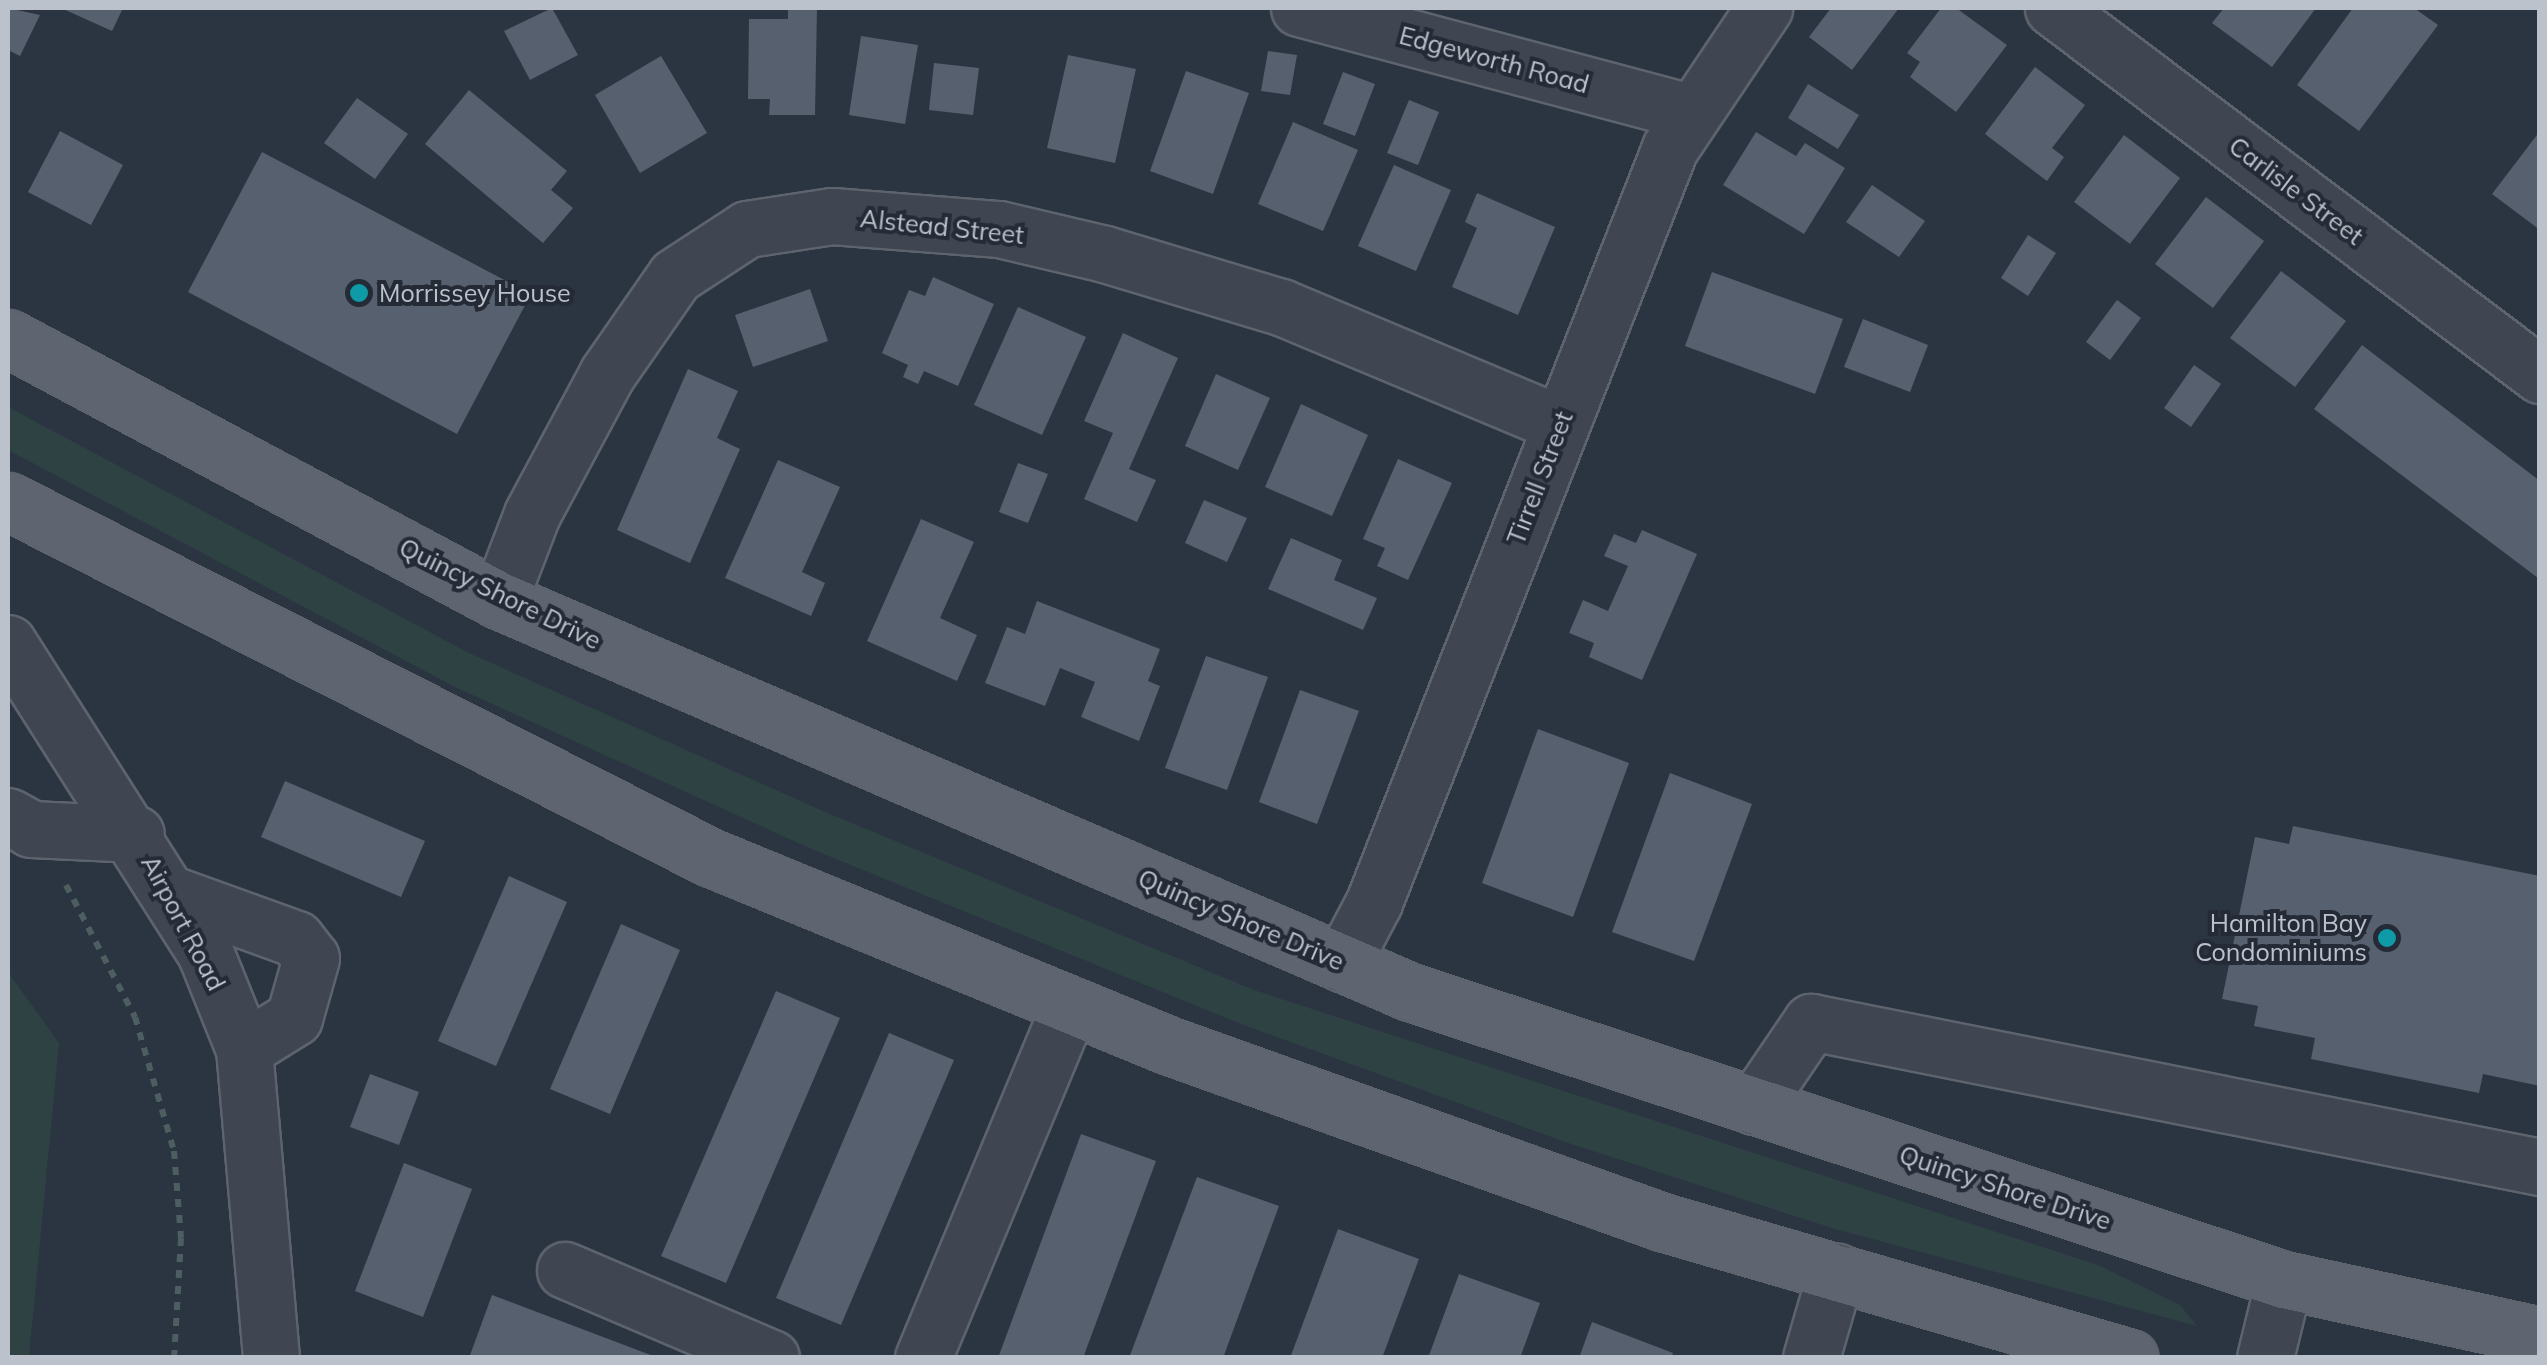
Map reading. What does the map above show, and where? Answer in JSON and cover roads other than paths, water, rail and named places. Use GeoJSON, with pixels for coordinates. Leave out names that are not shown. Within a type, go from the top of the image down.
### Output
{"type":"FeatureCollection","features":[{"type":"Feature","properties":{"kind":"main road","name":"Quincy Shore Drive"},"geometry":{"type":"LineString","coordinates":[[8,338],[499,600],[1342,963],[1754,1106],[2284,1280],[2540,1336]]}},
{"type":"Feature","properties":{"kind":"main road"},"geometry":{"type":"LineString","coordinates":[[8,500],[708,857],[1070,1006],[1662,1222],[2130,1358]]}},
{"type":"Feature","properties":{"kind":"street","name":"Edgeworth Road"},"geometry":{"type":"LineString","coordinates":[[1299,8],[1689,112]]}},
{"type":"Feature","properties":{"kind":"street","name":"Tirrell Street"},"geometry":{"type":"LineString","coordinates":[[1342,963],[1370,913],[1561,424],[1689,112],[1764,8]]}},
{"type":"Feature","properties":{"kind":"street","name":"Carlisle Street"},"geometry":{"type":"LineString","coordinates":[[2053,8],[2540,375]]}},
{"type":"Feature","properties":{"kind":"street","name":"Alstead Street"},"geometry":{"type":"LineString","coordinates":[[499,600],[532,514],[607,374],[675,276],[746,229],[832,216],[999,228],[1281,307],[1561,424]]}},
{"type":"Feature","properties":{"kind":"street","name":"Airport Road"},"geometry":{"type":"LineString","coordinates":[[8,643],[136,834],[170,893],[244,1049],[271,1358]]}},
{"type":"Feature","properties":{"kind":"street"},"geometry":{"type":"LineString","coordinates":[[19,823],[136,834]]}},
{"type":"Feature","properties":{"kind":"street"},"geometry":{"type":"LineString","coordinates":[[170,893],[296,939],[311,958],[294,1018],[244,1049]]}},
{"type":"Feature","properties":{"kind":"street"},"geometry":{"type":"LineString","coordinates":[[923,1358],[1070,1006]]}},
{"type":"Feature","properties":{"kind":"street"},"geometry":{"type":"LineString","coordinates":[[1754,1106],[1811,1022],[2540,1167]]}},
{"type":"Feature","properties":{"kind":"street"},"geometry":{"type":"LineString","coordinates":[[565,1270],[771,1358]]}},
{"type":"Feature","properties":{"kind":"street"},"geometry":{"type":"LineString","coordinates":[[1811,1358],[1836,1272]]}},
{"type":"Feature","properties":{"kind":"street"},"geometry":{"type":"LineString","coordinates":[[2265,1358],[2284,1280]]}},
{"type":"Feature","properties":{"kind":"place","name":"Morrissey House"},"geometry":{"type":"Point","coordinates":[359,293]}},
{"type":"Feature","properties":{"kind":"place","name":"Hamilton Bay Condominiums"},"geometry":{"type":"Point","coordinates":[2387,938]}}]}
